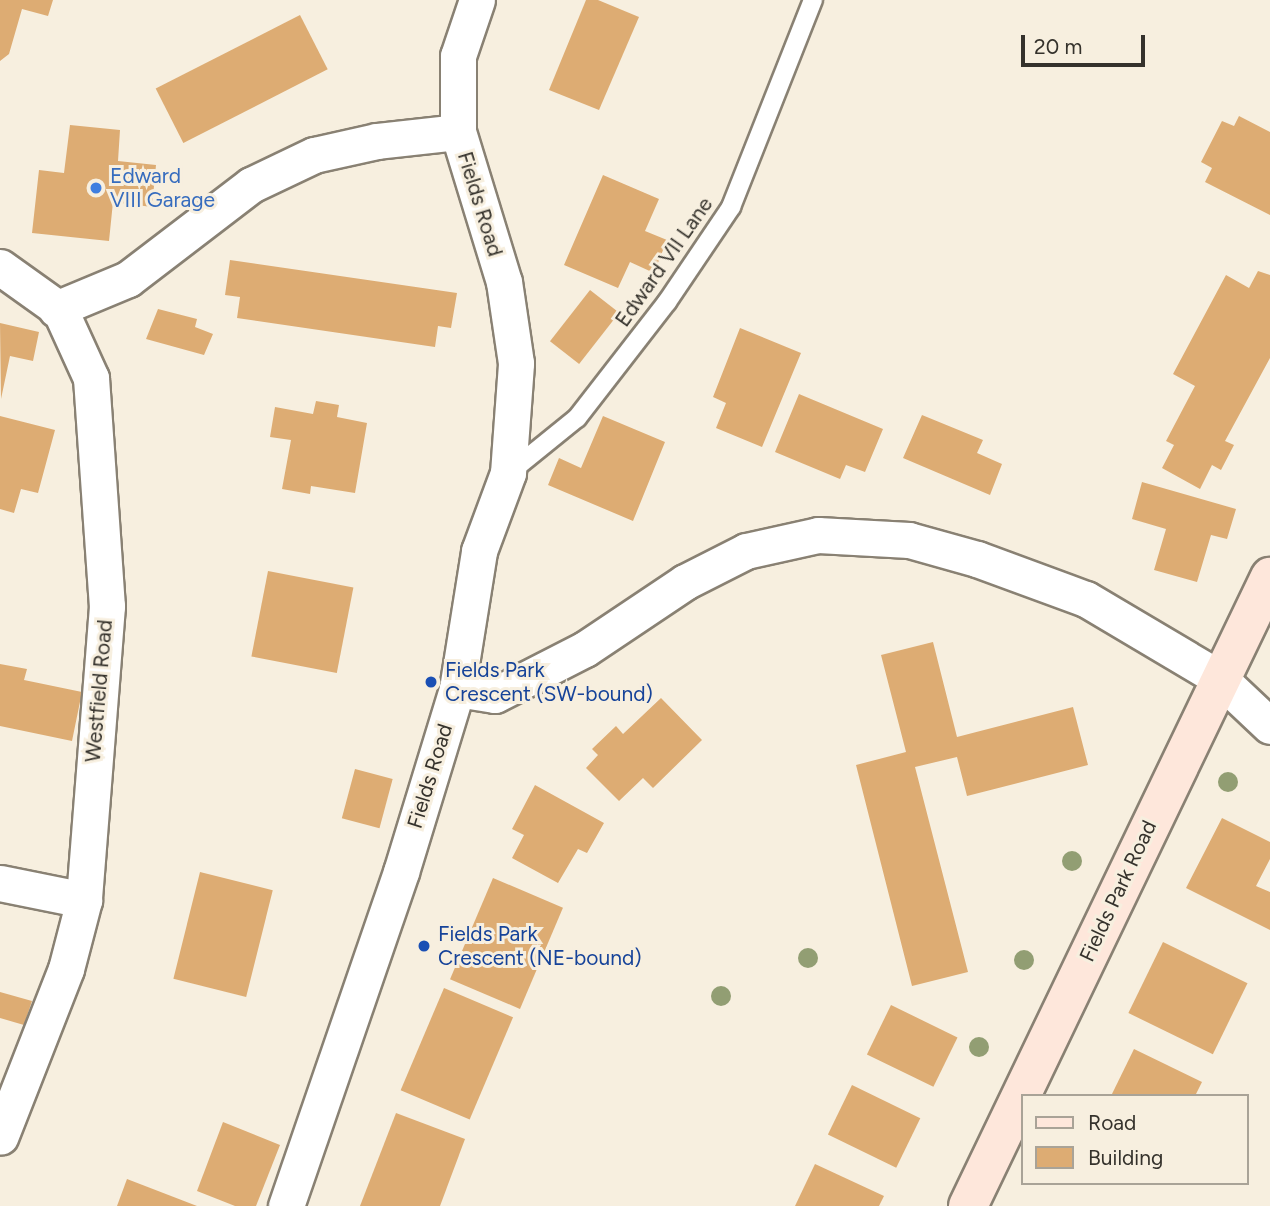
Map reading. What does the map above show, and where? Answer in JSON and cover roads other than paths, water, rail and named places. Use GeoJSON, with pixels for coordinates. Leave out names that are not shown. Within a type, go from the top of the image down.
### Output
{"type":"FeatureCollection","features":[{"type":"Feature","properties":{"kind":"main road","name":"Fields Park Road"},"geometry":{"type":"LineString","coordinates":[[1021,1094],[1219,678],[1270,577]]}},
{"type":"Feature","properties":{"kind":"main road","name":"Fields Park Road"},"geometry":{"type":"LineString","coordinates":[[968,1206],[1021,1095]]}},
{"type":"Feature","properties":{"kind":"street","name":"Fields Road"},"geometry":{"type":"LineString","coordinates":[[286,1206],[401,872],[457,689],[479,551],[509,473],[516,363],[504,282],[458,132],[457,56],[477,0]]}},
{"type":"Feature","properties":{"kind":"street"},"geometry":{"type":"LineString","coordinates":[[56,309],[128,279],[251,185],[314,155],[377,141],[458,132]]}},
{"type":"Feature","properties":{"kind":"street","name":"Westfield Road"},"geometry":{"type":"LineString","coordinates":[[0,267],[56,309],[91,378],[107,606],[84,900],[66,969],[0,1137]]}},
{"type":"Feature","properties":{"kind":"street"},"geometry":{"type":"LineString","coordinates":[[457,689],[495,695],[585,649],[685,582],[746,551],[818,535],[909,540],[977,559],[1086,600],[1219,678],[1270,726]]}},
{"type":"Feature","properties":{"kind":"street"},"geometry":{"type":"LineString","coordinates":[[0,883],[84,900]]}},
{"type":"Feature","properties":{"kind":"lane","name":"Edward VII Lane"},"geometry":{"type":"LineString","coordinates":[[509,473],[577,418],[667,302],[731,207],[813,0]]}},
{"type":"Feature","properties":{"kind":"place","name":"Edward VIII Garage"},"geometry":{"type":"Point","coordinates":[96,188]}},
{"type":"Feature","properties":{"kind":"place","name":"Fields Park Crescent (SW-bound)"},"geometry":{"type":"Point","coordinates":[431,682]}},
{"type":"Feature","properties":{"kind":"place","name":"Fields Park Crescent (NE-bound)"},"geometry":{"type":"Point","coordinates":[424,946]}}]}
